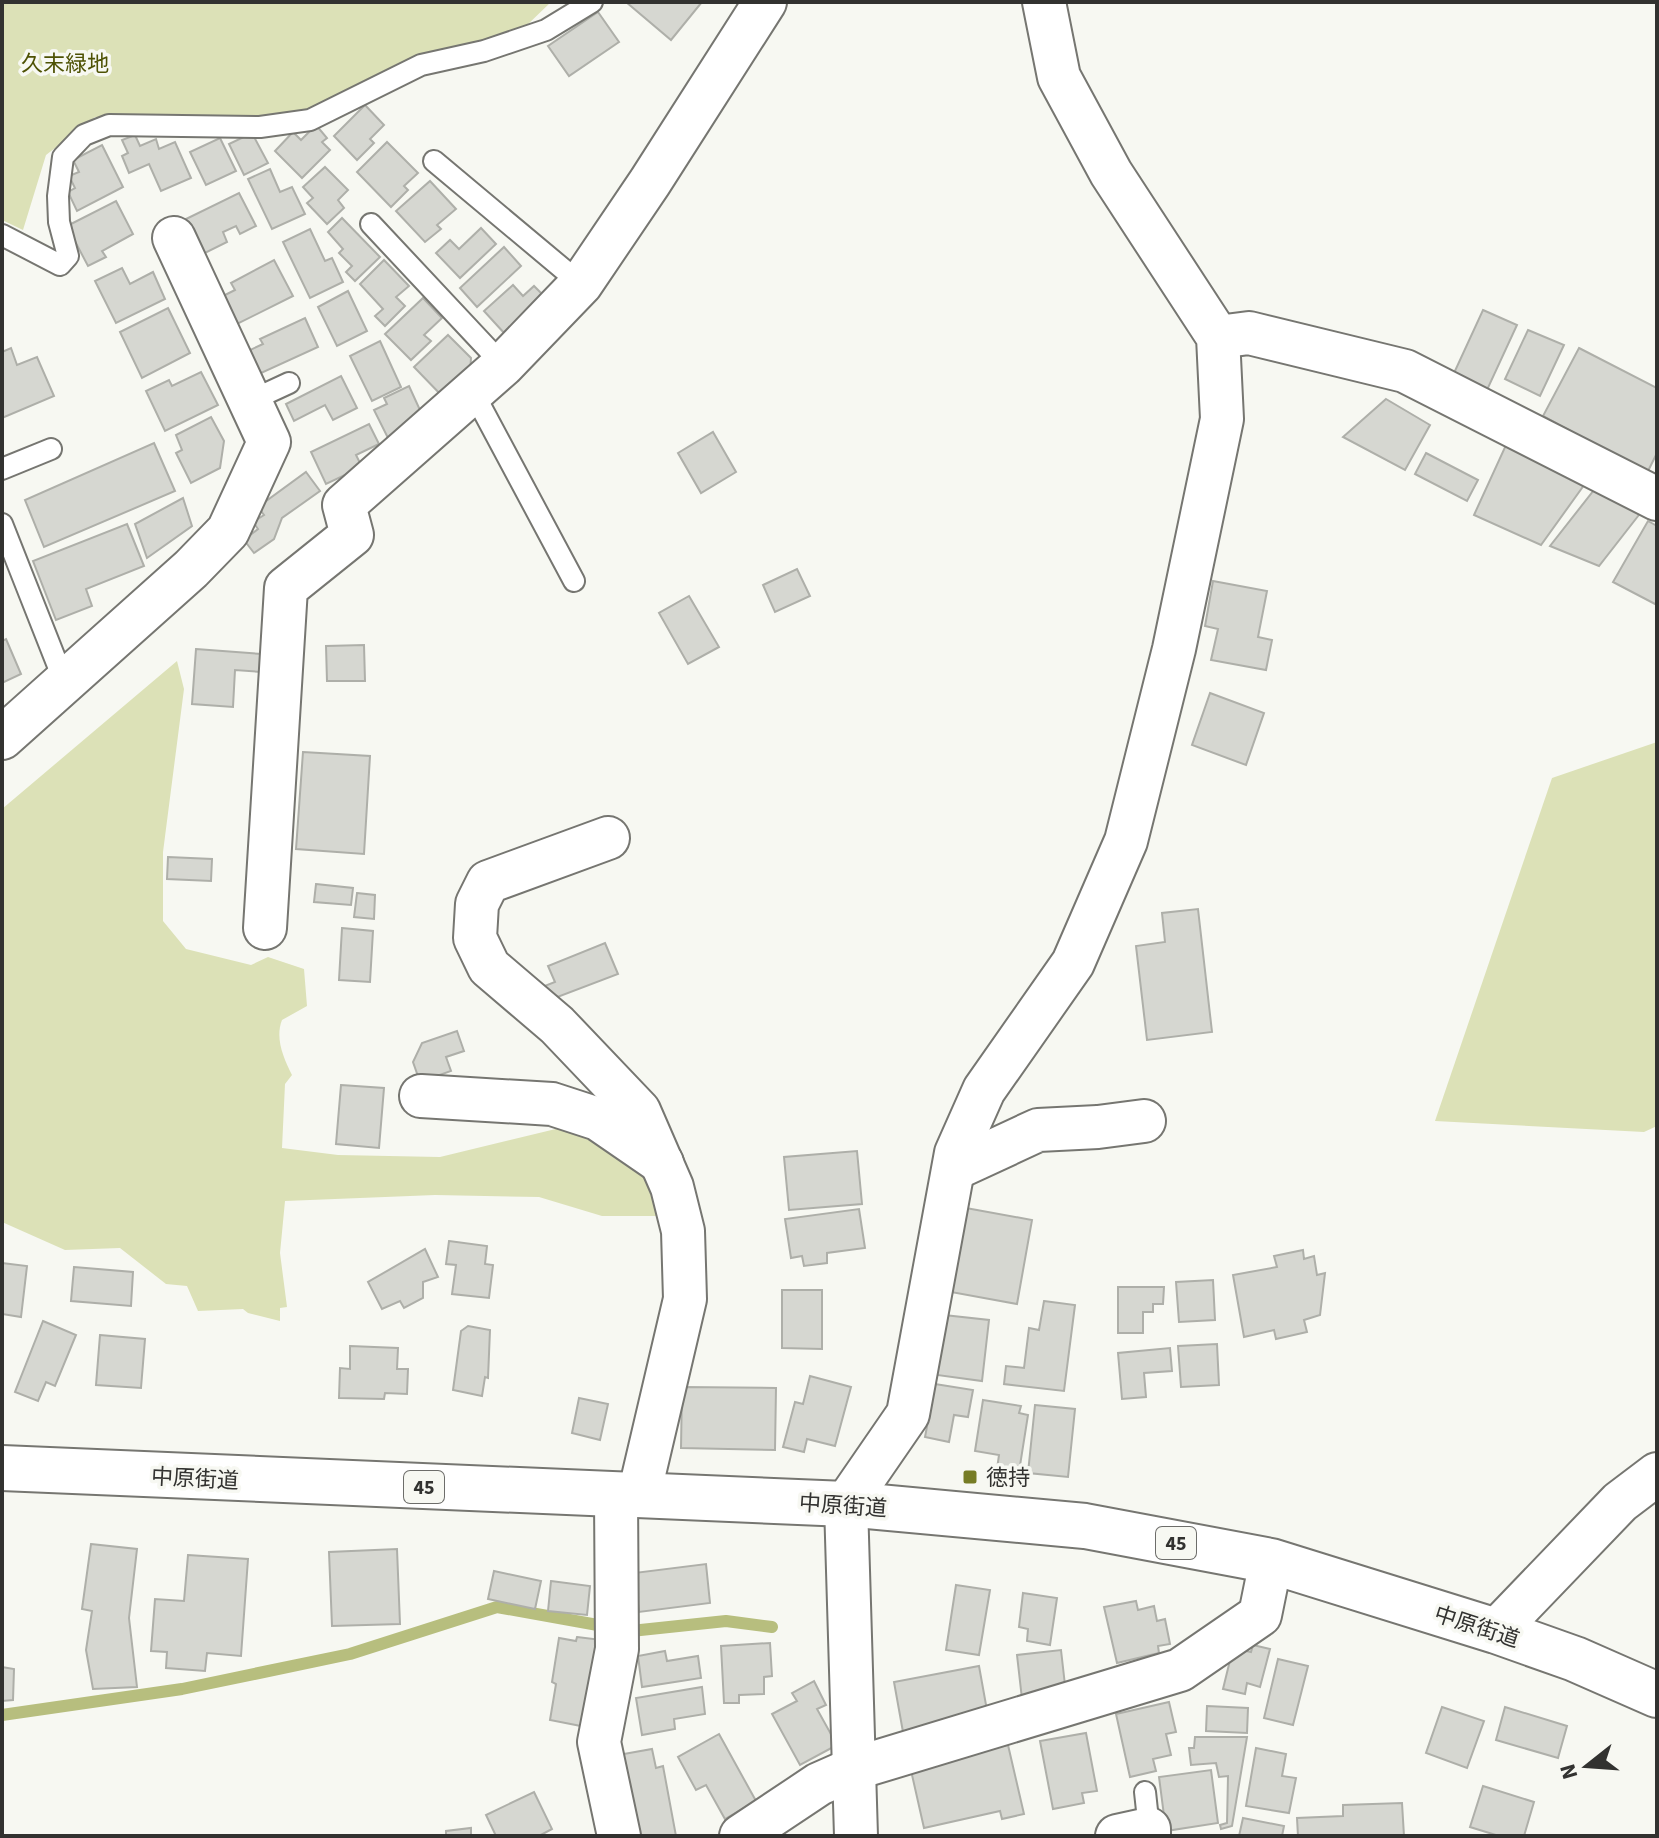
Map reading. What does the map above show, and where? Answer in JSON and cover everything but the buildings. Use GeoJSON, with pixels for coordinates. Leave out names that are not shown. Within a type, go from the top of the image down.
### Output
{"type":"FeatureCollection","features":[{"type":"Feature","properties":{"kind":"main road","name":"中原街道"},"geometry":{"type":"LineString","coordinates":[[2,1468],[846,1504],[1085,1526],[1271,1561],[1496,1631],[1575,1659],[1657,1695]]}},
{"type":"Feature","properties":{"kind":"street"},"geometry":{"type":"LineString","coordinates":[[265,928],[286,588],[352,535],[344,505],[488,379],[581,284],[765,2]]}},
{"type":"Feature","properties":{"kind":"street"},"geometry":{"type":"LineString","coordinates":[[856,1836],[846,1504],[908,1414],[956,1153],[984,1090],[1073,963],[1126,841],[1174,649],[1222,419],[1218,337],[1111,173],[1059,77],[1044,2]]}},
{"type":"Feature","properties":{"kind":"street"},"geometry":{"type":"LineString","coordinates":[[2,738],[191,569],[228,531],[269,442],[174,238]]}},
{"type":"Feature","properties":{"kind":"street"},"geometry":{"type":"LineString","coordinates":[[1218,337],[1249,333],[1405,371],[1657,499]]}},
{"type":"Feature","properties":{"kind":"street"},"geometry":{"type":"LineString","coordinates":[[608,838],[488,882],[477,904],[475,938],[489,967],[557,1025],[639,1111],[672,1187],[683,1231],[685,1299],[628,1495],[617,1649],[599,1742],[619,1836]]}},
{"type":"Feature","properties":{"kind":"street"},"geometry":{"type":"LineString","coordinates":[[421,1096],[552,1104],[598,1119],[662,1163]]}},
{"type":"Feature","properties":{"kind":"street"},"geometry":{"type":"LineString","coordinates":[[954,1169],[1038,1130],[1144,1121]]}},
{"type":"Feature","properties":{"kind":"street"},"geometry":{"type":"LineString","coordinates":[[1496,1631],[1620,1502],[1657,1474]]}},
{"type":"Feature","properties":{"kind":"street"},"geometry":{"type":"LineString","coordinates":[[741,1836],[819,1784],[853,1769],[1180,1670],[1260,1615],[1271,1561]]}},
{"type":"Feature","properties":{"kind":"lane"},"geometry":{"type":"LineString","coordinates":[[2,235],[60,265],[68,256],[59,222],[58,196],[63,157],[84,135],[109,125],[260,127],[310,120],[421,65],[484,51],[546,30],[592,2]]}},
{"type":"Feature","properties":{"kind":"lane"},"geometry":{"type":"LineString","coordinates":[[434,161],[581,284]]}},
{"type":"Feature","properties":{"kind":"lane"},"geometry":{"type":"LineString","coordinates":[[371,224],[488,379],[574,581]]}},
{"type":"Feature","properties":{"kind":"lane"},"geometry":{"type":"LineString","coordinates":[[250,401],[289,383]]}},
{"type":"Feature","properties":{"kind":"lane"},"geometry":{"type":"LineString","coordinates":[[2,469],[51,449]]}},
{"type":"Feature","properties":{"kind":"lane"},"geometry":{"type":"LineString","coordinates":[[2,524],[64,681]]}},
{"type":"Feature","properties":{"kind":"green space","name":"久末緑地"},"geometry":{"type":"Polygon","coordinates":[[[2,2],[551,2],[524,28],[382,72],[324,110],[274,117],[95,117],[46,155],[23,230],[2,220],[2,2]]]}},
{"type":"Feature","properties":{"kind":"green space"},"geometry":{"type":"Polygon","coordinates":[[[177,661],[184,689],[163,852],[163,921],[186,949],[251,965],[268,957],[304,969],[307,1006],[282,1020],[279,1034],[292,1075],[285,1084],[282,1148],[338,1155],[440,1157],[564,1127],[642,1167],[658,1216],[602,1216],[539,1197],[435,1195],[285,1201],[280,1253],[287,1307],[280,1308],[280,1321],[243,1309],[198,1311],[187,1286],[166,1284],[120,1248],[65,1250],[2,1222],[2,809],[177,661]]]}},
{"type":"Feature","properties":{"kind":"green space"},"geometry":{"type":"Polygon","coordinates":[[[1657,742],[1657,1126],[1644,1132],[1435,1121],[1552,778],[1657,742]]]}},
{"type":"Feature","properties":{"kind":"waterway"},"geometry":{"type":"LineString","coordinates":[[2,1715],[182,1689],[350,1654],[497,1607],[631,1631],[726,1621],[772,1627]]}},
{"type":"Feature","properties":{"kind":"place","name":"徳持"},"geometry":{"type":"Point","coordinates":[970,1477]}}]}
